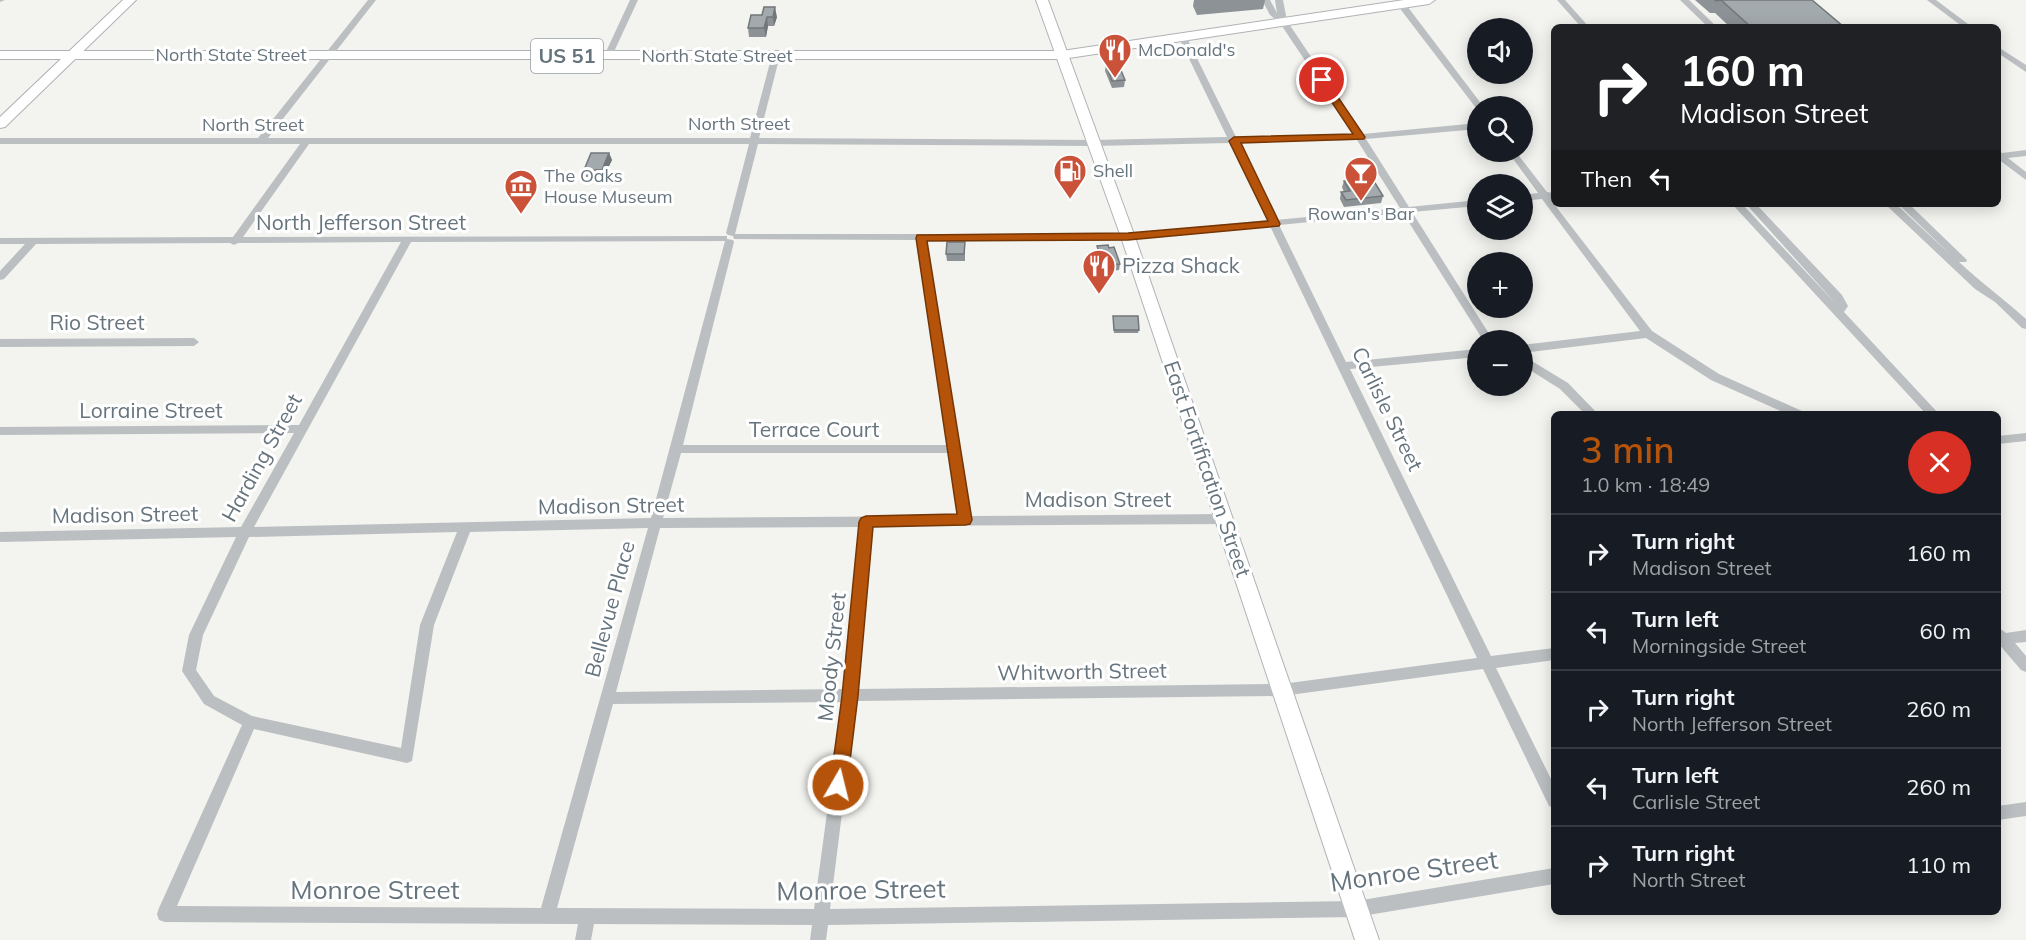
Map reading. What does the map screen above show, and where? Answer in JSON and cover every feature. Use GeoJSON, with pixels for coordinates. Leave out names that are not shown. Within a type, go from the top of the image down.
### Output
{"type":"FeatureCollection","features":[{"type":"Feature","properties":{"kind":"main road","name":"North State Street"},"geometry":{"type":"LineString","coordinates":[[0,55],[1062,55],[1429,0]]}},
{"type":"Feature","properties":{"kind":"street"},"geometry":{"type":"LineString","coordinates":[[0,124],[130,0]]}},
{"type":"Feature","properties":{"kind":"street"},"geometry":{"type":"LineString","coordinates":[[261,141],[372,0]]}},
{"type":"Feature","properties":{"kind":"street"},"geometry":{"type":"LineString","coordinates":[[608,56],[634,0]]}},
{"type":"Feature","properties":{"kind":"street","name":"East Fortification Street"},"geometry":{"type":"LineString","coordinates":[[1042,0],[1128,237],[1367,940]]}},
{"type":"Feature","properties":{"kind":"street"},"geometry":{"type":"LineString","coordinates":[[1266,0],[1273,13],[1283,21],[1360,137],[1482,330]]}},
{"type":"Feature","properties":{"kind":"street"},"geometry":{"type":"LineString","coordinates":[[1279,0],[1283,21]]}},
{"type":"Feature","properties":{"kind":"street"},"geometry":{"type":"LineString","coordinates":[[1550,0],[1572,24]]}},
{"type":"Feature","properties":{"kind":"street"},"geometry":{"type":"LineString","coordinates":[[1561,0],[1583,24]]}},
{"type":"Feature","properties":{"kind":"street"},"geometry":{"type":"LineString","coordinates":[[1675,0],[1700,24]]}},
{"type":"Feature","properties":{"kind":"street"},"geometry":{"type":"LineString","coordinates":[[1684,0],[1710,24]]}},
{"type":"Feature","properties":{"kind":"street"},"geometry":{"type":"LineString","coordinates":[[1931,0],[1964,24]]}},
{"type":"Feature","properties":{"kind":"street"},"geometry":{"type":"LineString","coordinates":[[1401,4],[1471,96]]}},
{"type":"Feature","properties":{"kind":"street","name":"Carlisle Street"},"geometry":{"type":"LineString","coordinates":[[1182,36],[1551,795]]}},
{"type":"Feature","properties":{"kind":"street"},"geometry":{"type":"LineString","coordinates":[[2001,51],[2026,69]]}},
{"type":"Feature","properties":{"kind":"street","name":"Bellevue Place"},"geometry":{"type":"LineString","coordinates":[[547,916],[676,449],[776,55]]}},
{"type":"Feature","properties":{"kind":"street","name":"North Street"},"geometry":{"type":"LineString","coordinates":[[0,141],[1093,143],[1360,137],[1467,127]]}},
{"type":"Feature","properties":{"kind":"street"},"geometry":{"type":"LineString","coordinates":[[234,242],[306,142]]}},
{"type":"Feature","properties":{"kind":"street"},"geometry":{"type":"LineString","coordinates":[[2001,155],[2026,153]]}},
{"type":"Feature","properties":{"kind":"street"},"geometry":{"type":"LineString","coordinates":[[2001,157],[2026,177]]}},
{"type":"Feature","properties":{"kind":"street"},"geometry":{"type":"LineString","coordinates":[[1521,162],[1550,195]]}},
{"type":"Feature","properties":{"kind":"street"},"geometry":{"type":"LineString","coordinates":[[1533,197],[1550,195]]}},
{"type":"Feature","properties":{"kind":"street","name":"North Jefferson Street"},"geometry":{"type":"LineString","coordinates":[[0,241],[234,242],[1128,237],[1467,205]]}},
{"type":"Feature","properties":{"kind":"street"},"geometry":{"type":"LineString","coordinates":[[1558,207],[1648,334],[1715,376],[1791,411]]}},
{"type":"Feature","properties":{"kind":"street"},"geometry":{"type":"LineString","coordinates":[[1740,207],[1930,411]]}},
{"type":"Feature","properties":{"kind":"street"},"geometry":{"type":"LineString","coordinates":[[1754,207],[1838,297],[1843,306],[1838,313]]}},
{"type":"Feature","properties":{"kind":"street"},"geometry":{"type":"LineString","coordinates":[[1893,207],[1979,287],[1999,300],[2026,325]]}},
{"type":"Feature","properties":{"kind":"street"},"geometry":{"type":"LineString","coordinates":[[1906,207],[1989,285],[1999,300]]}},
{"type":"Feature","properties":{"kind":"street"},"geometry":{"type":"LineString","coordinates":[[1920,232],[1931,231]]}},
{"type":"Feature","properties":{"kind":"street"},"geometry":{"type":"LineString","coordinates":[[921,238],[965,520]]}},
{"type":"Feature","properties":{"kind":"street","name":"Harding Street"},"geometry":{"type":"LineString","coordinates":[[250,722],[209,700],[189,671],[196,635],[245,532],[407,241]]}},
{"type":"Feature","properties":{"kind":"street"},"geometry":{"type":"LineString","coordinates":[[0,278],[32,242]]}},
{"type":"Feature","properties":{"kind":"street"},"geometry":{"type":"LineString","coordinates":[[1533,348],[1648,334]]}},
{"type":"Feature","properties":{"kind":"street","name":"Rio Street"},"geometry":{"type":"LineString","coordinates":[[0,343],[194,342]]}},
{"type":"Feature","properties":{"kind":"street"},"geometry":{"type":"LineString","coordinates":[[1344,366],[1467,354]]}},
{"type":"Feature","properties":{"kind":"street"},"geometry":{"type":"LineString","coordinates":[[1533,366],[1564,386],[1589,411]]}},
{"type":"Feature","properties":{"kind":"street","name":"Lorraine Street"},"geometry":{"type":"LineString","coordinates":[[0,431],[301,429]]}},
{"type":"Feature","properties":{"kind":"street"},"geometry":{"type":"LineString","coordinates":[[2001,440],[2026,437]]}},
{"type":"Feature","properties":{"kind":"street","name":"Terrace Court"},"geometry":{"type":"LineString","coordinates":[[676,449],[953,449]]}},
{"type":"Feature","properties":{"kind":"street","name":"Madison Street"},"geometry":{"type":"LineString","coordinates":[[0,537],[655,524],[1224,519]]}},
{"type":"Feature","properties":{"kind":"street","name":"Moody Street"},"geometry":{"type":"LineString","coordinates":[[818,940],[850,696],[866,522]]}},
{"type":"Feature","properties":{"kind":"street"},"geometry":{"type":"LineString","coordinates":[[250,722],[408,756],[428,625],[465,529]]}},
{"type":"Feature","properties":{"kind":"street"},"geometry":{"type":"LineString","coordinates":[[2001,636],[2026,636]]}},
{"type":"Feature","properties":{"kind":"street"},"geometry":{"type":"LineString","coordinates":[[2001,636],[2026,666]]}},
{"type":"Feature","properties":{"kind":"street","name":"Whitworth Street"},"geometry":{"type":"LineString","coordinates":[[608,698],[1282,690],[1551,654]]}},
{"type":"Feature","properties":{"kind":"street","name":"Monroe Street"},"geometry":{"type":"LineString","coordinates":[[250,722],[165,914],[820,917],[1356,909],[1551,876]]}},
{"type":"Feature","properties":{"kind":"street"},"geometry":{"type":"LineString","coordinates":[[2001,813],[2026,809]]}},
{"type":"Feature","properties":{"kind":"street"},"geometry":{"type":"LineString","coordinates":[[583,940],[588,916]]}},
{"type":"Feature","properties":{"kind":"building"},"geometry":{"type":"Polygon","coordinates":[[[1721,0],[1812,0],[1840,24],[1748,24],[1721,0]]]}},
{"type":"Feature","properties":{"kind":"building"},"geometry":{"type":"Polygon","coordinates":[[[764,7],[775,7],[773,17],[767,17],[764,28],[748,28],[751,15],[762,15],[764,7]]]}},
{"type":"Feature","properties":{"kind":"building"},"geometry":{"type":"Polygon","coordinates":[[[1118,63],[1125,80],[1112,81],[1106,64],[1118,63]]]}},
{"type":"Feature","properties":{"kind":"building"},"geometry":{"type":"Polygon","coordinates":[[[591,153],[609,153],[602,170],[584,170],[591,153]]]}},
{"type":"Feature","properties":{"kind":"building"},"geometry":{"type":"Polygon","coordinates":[[[1372,178],[1383,196],[1346,200],[1341,192],[1350,191],[1344,181],[1372,178]]]}},
{"type":"Feature","properties":{"kind":"building"},"geometry":{"type":"Polygon","coordinates":[[[947,242],[965,242],[964,254],[946,254],[947,242]]]}},
{"type":"Feature","properties":{"kind":"building"},"geometry":{"type":"Polygon","coordinates":[[[1108,245],[1109,248],[1114,247],[1120,264],[1103,265],[1097,246],[1108,245]]]}},
{"type":"Feature","properties":{"kind":"building"},"geometry":{"type":"Polygon","coordinates":[[[1113,316],[1138,316],[1139,330],[1114,330],[1113,316]]]}},
{"type":"Feature","properties":{"kind":"place","name":"McDonald's"},"geometry":{"type":"Point","coordinates":[1115,79]}},
{"type":"Feature","properties":{"kind":"place","name":"Shell"},"geometry":{"type":"Point","coordinates":[1070,200]}},
{"type":"Feature","properties":{"kind":"place","name":"Rowan's Bar"},"geometry":{"type":"Point","coordinates":[1361,202]}},
{"type":"Feature","properties":{"kind":"place","name":"The Oaks House Museum"},"geometry":{"type":"Point","coordinates":[521,215]}},
{"type":"Feature","properties":{"kind":"place","name":"Pizza Shack"},"geometry":{"type":"Point","coordinates":[1099,295]}},
{"type":"Feature","properties":{"kind":"route"},"geometry":{"type":"LineString","coordinates":[[838,785],[850,696],[866,522],[965,520],[921,238],[1128,237],[1275,224],[1234,141],[1360,137],[1322,80]]}}]}
